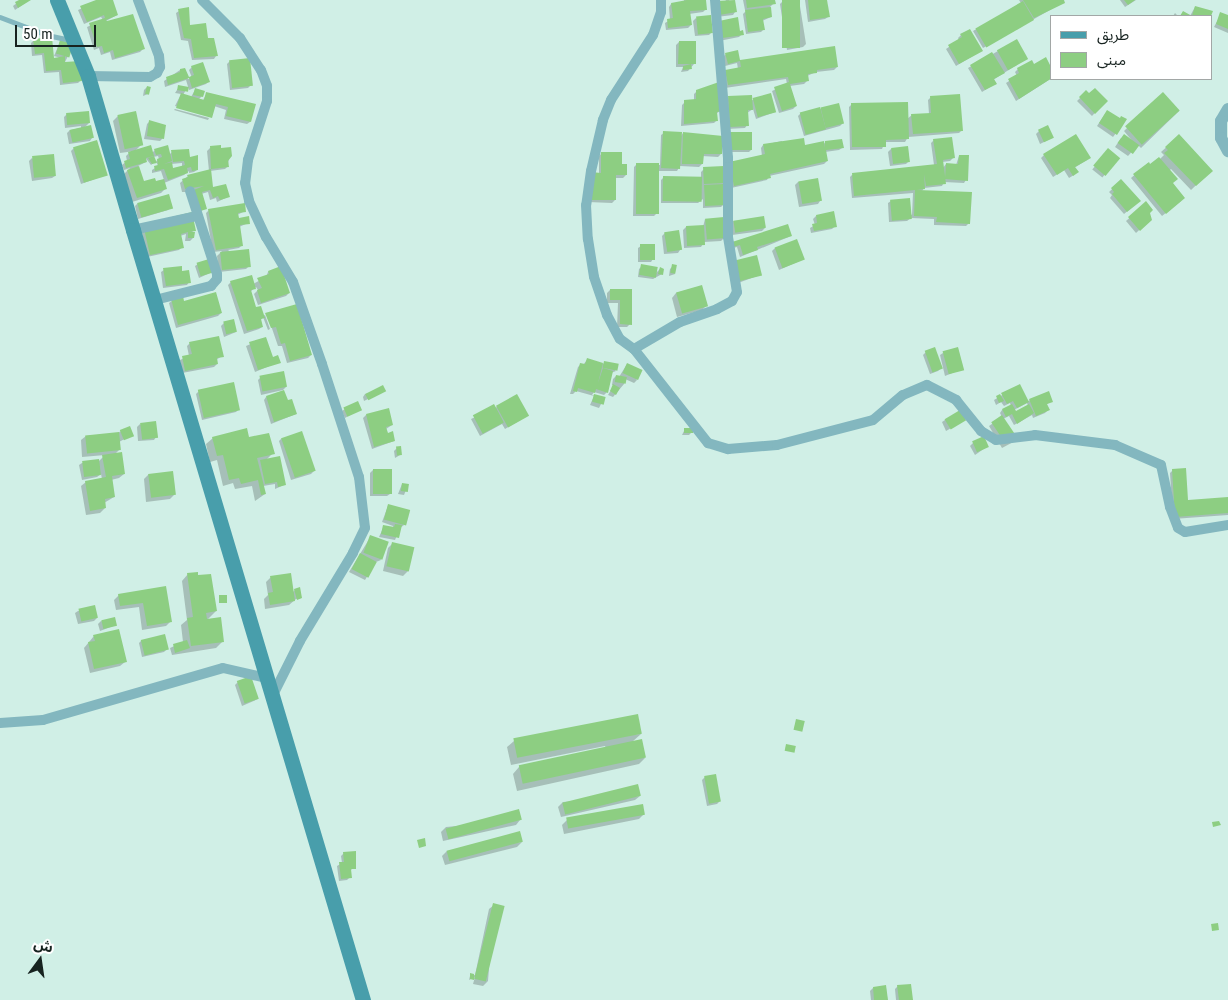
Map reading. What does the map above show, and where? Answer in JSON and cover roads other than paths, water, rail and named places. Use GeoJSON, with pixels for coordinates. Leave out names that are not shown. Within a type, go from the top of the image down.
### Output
{"type":"FeatureCollection","features":[{"type":"Feature","properties":{"kind":"main road"},"geometry":{"type":"LineString","coordinates":[[57,0],[88,76],[363,1000]]}},
{"type":"Feature","properties":{"kind":"street"},"geometry":{"type":"LineString","coordinates":[[88,76],[150,77],[157,73],[160,66],[159,56],[138,0]]}},
{"type":"Feature","properties":{"kind":"street"},"geometry":{"type":"LineString","coordinates":[[202,0],[240,38],[261,70],[267,86],[267,101],[248,160],[245,183],[249,201],[266,237],[293,282],[359,476],[362,502],[364,528],[353,553],[300,641],[272,697]]}},
{"type":"Feature","properties":{"kind":"street"},"geometry":{"type":"LineString","coordinates":[[661,0],[661,12],[653,35],[611,100],[603,120],[590,171],[586,205],[588,239],[594,277],[607,315],[620,338],[634,349],[708,443],[728,449],[777,445],[873,420],[903,395],[927,385],[956,400],[981,431],[996,440],[1035,435],[1116,444],[1161,464],[1170,507],[1178,528],[1186,532],[1228,525]]}},
{"type":"Feature","properties":{"kind":"street"},"geometry":{"type":"LineString","coordinates":[[634,349],[680,322],[717,309],[732,301],[737,292],[728,237],[728,158],[715,0]]}},
{"type":"Feature","properties":{"kind":"street"},"geometry":{"type":"LineString","coordinates":[[1228,109],[1221,121],[1221,138],[1228,151]]}},
{"type":"Feature","properties":{"kind":"street"},"geometry":{"type":"LineString","coordinates":[[155,300],[211,286],[215,283],[217,274],[190,191]]}},
{"type":"Feature","properties":{"kind":"street"},"geometry":{"type":"LineString","coordinates":[[133,230],[197,216]]}},
{"type":"Feature","properties":{"kind":"street"},"geometry":{"type":"LineString","coordinates":[[0,723],[43,720],[223,668],[266,678]]}},
{"type":"Feature","properties":{"kind":"lane"},"geometry":{"type":"LineString","coordinates":[[0,17],[47,35],[74,40]]}}]}
